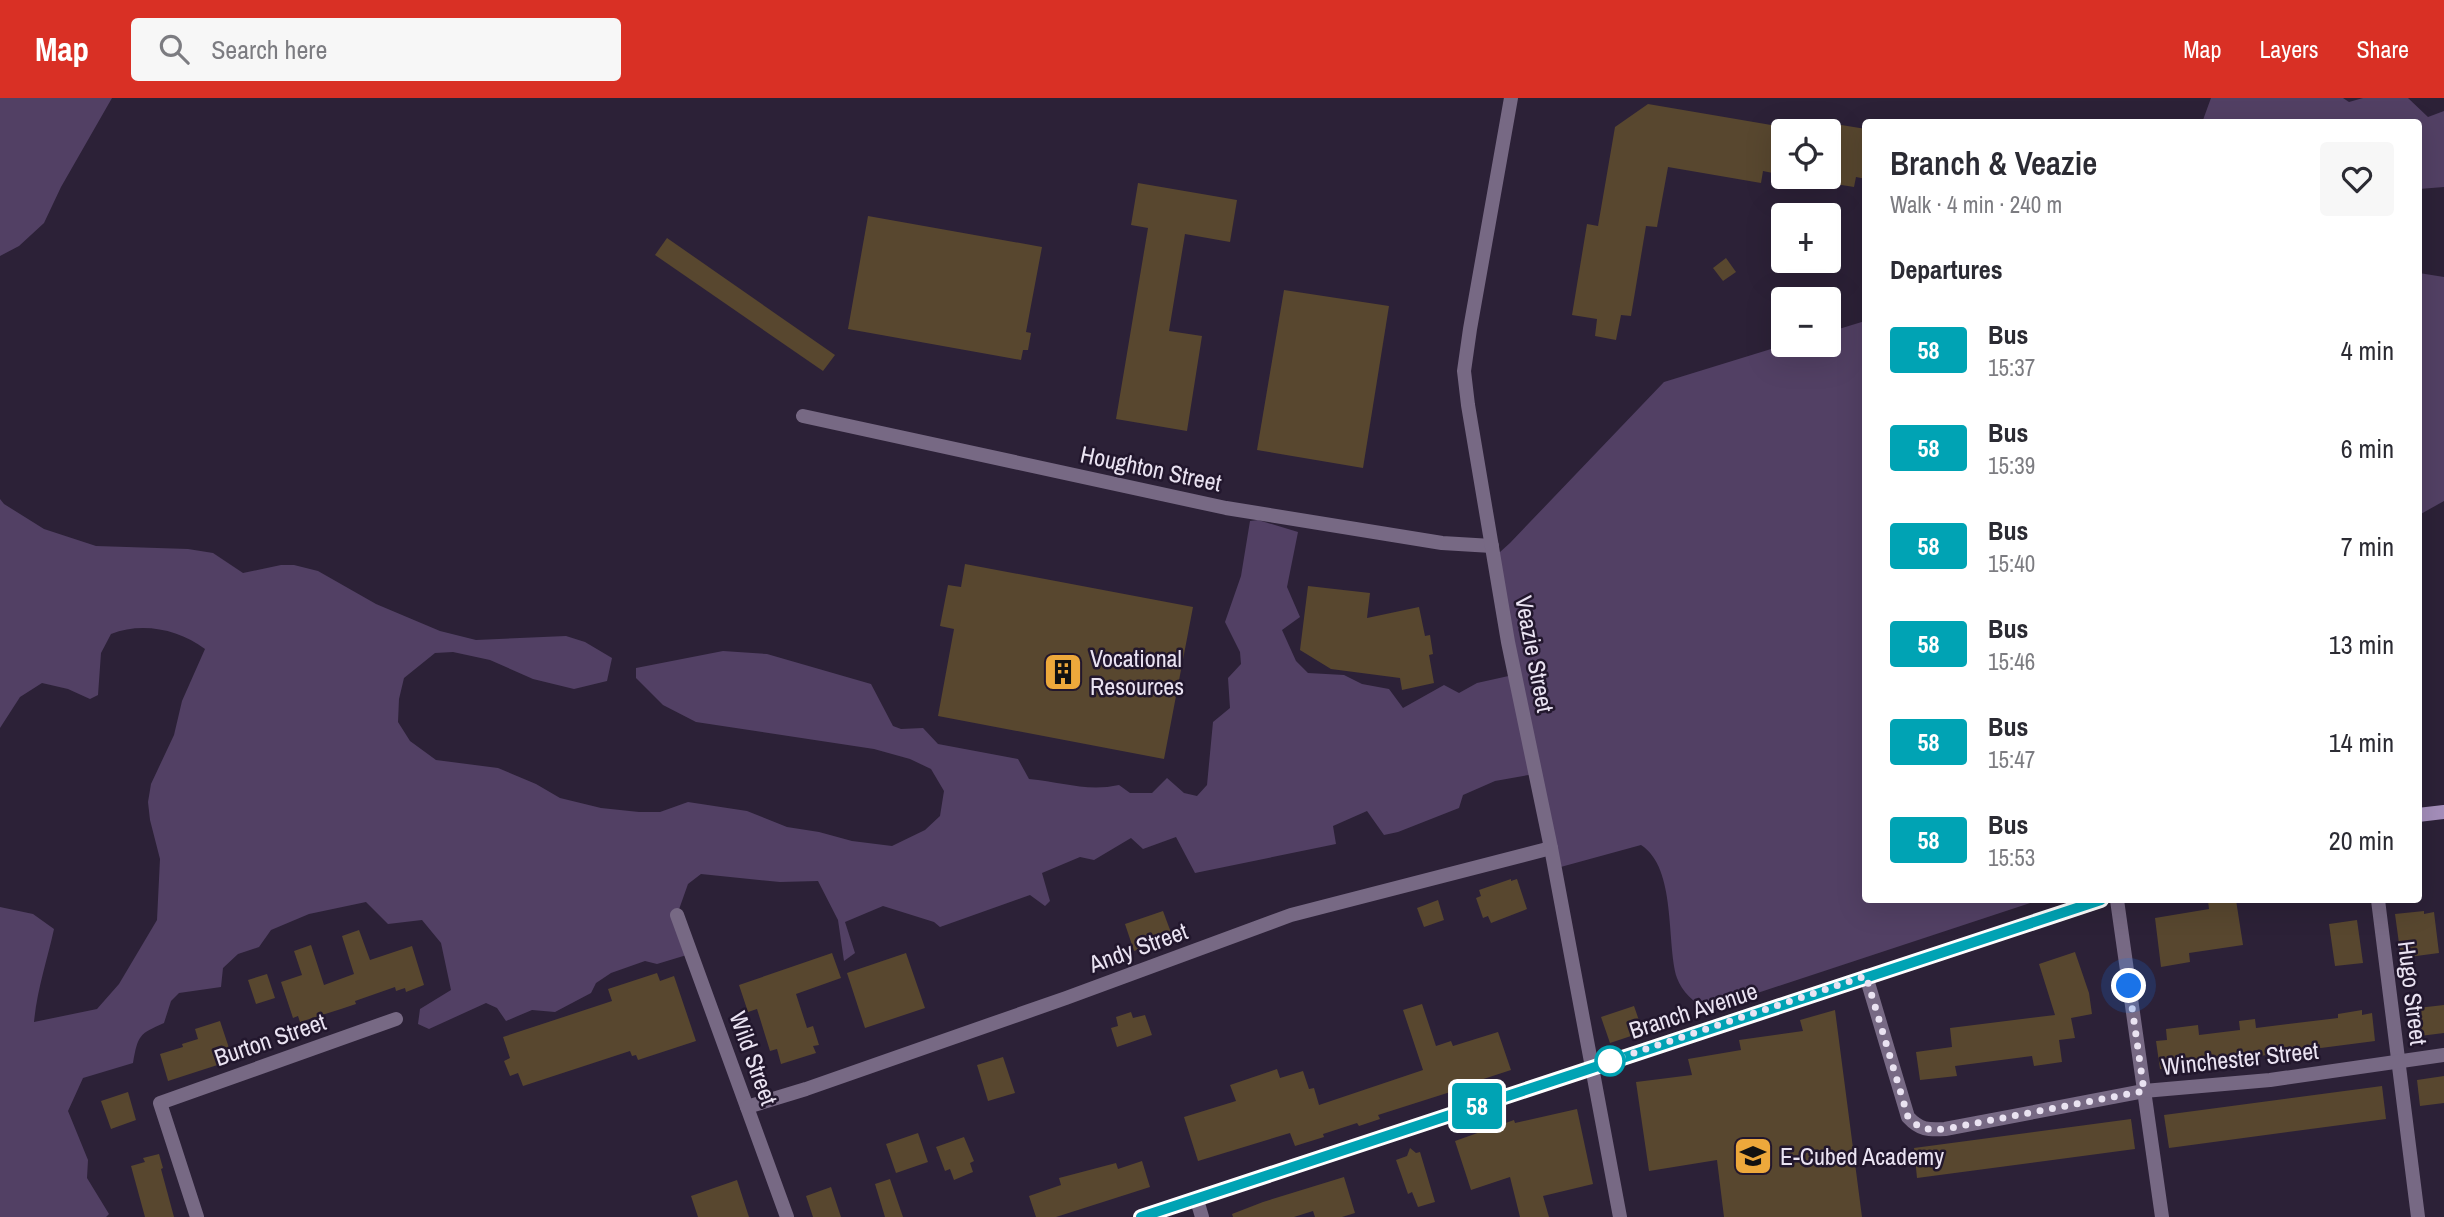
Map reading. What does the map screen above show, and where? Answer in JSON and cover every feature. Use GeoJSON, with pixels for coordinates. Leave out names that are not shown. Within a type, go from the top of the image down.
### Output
{"type":"FeatureCollection","features":[{"type":"Feature","properties":{"kind":"main road"},"geometry":{"type":"LineString","coordinates":[[2422,815],[2444,812]]}},
{"type":"Feature","properties":{"kind":"main road","name":"Branch Avenue"},"geometry":{"type":"LineString","coordinates":[[1141,1217],[2092,903]]}},
{"type":"Feature","properties":{"kind":"street","name":"Veazie Street"},"geometry":{"type":"LineString","coordinates":[[1511,98],[1464,371],[1508,642],[1551,848],[1620,1217]]}},
{"type":"Feature","properties":{"kind":"street","name":"Houghton Street"},"geometry":{"type":"LineString","coordinates":[[803,416],[1226,508],[1441,543],[1492,546]]}},
{"type":"Feature","properties":{"kind":"street","name":"Andy Street"},"geometry":{"type":"LineString","coordinates":[[747,1107],[1066,998],[1291,915],[1551,848]]}},
{"type":"Feature","properties":{"kind":"street"},"geometry":{"type":"LineString","coordinates":[[2117,903],[2162,1217]]}},
{"type":"Feature","properties":{"kind":"street","name":"Hugo Street"},"geometry":{"type":"LineString","coordinates":[[2378,903],[2418,1217]]}},
{"type":"Feature","properties":{"kind":"street","name":"Wild Street"},"geometry":{"type":"LineString","coordinates":[[677,915],[787,1217]]}},
{"type":"Feature","properties":{"kind":"street","name":"Winchester Street"},"geometry":{"type":"LineString","coordinates":[[1866,976],[1908,1117],[1918,1127],[1926,1130],[1945,1129],[2144,1091],[2270,1080],[2444,1055]]}},
{"type":"Feature","properties":{"kind":"street","name":"Burton Street"},"geometry":{"type":"LineString","coordinates":[[197,1217],[160,1103],[396,1019]]}},
{"type":"Feature","properties":{"kind":"street"},"geometry":{"type":"LineString","coordinates":[[1196,1200],[1202,1217]]}},
{"type":"Feature","properties":{"kind":"shaded area"},"geometry":{"type":"Polygon","coordinates":[[[0,98],[112,98],[61,187],[44,223],[19,246],[0,256],[0,98]]]}},
{"type":"Feature","properties":{"kind":"shaded area"},"geometry":{"type":"Polygon","coordinates":[[[2211,98],[2343,98],[2349,102],[2363,98],[2408,98],[2428,117],[2444,111],[2444,187],[2422,189],[2422,119],[2203,119],[2211,98]]]}},
{"type":"Feature","properties":{"kind":"shaded area"},"geometry":{"type":"Polygon","coordinates":[[[2422,273],[2444,277],[2444,501],[2422,513],[2422,273]]]}},
{"type":"Feature","properties":{"kind":"shaded area"},"geometry":{"type":"Polygon","coordinates":[[[1862,322],[1862,903],[2030,903],[1706,1010],[1689,996],[1677,978],[1665,888],[1652,856],[1641,845],[1557,868],[1534,774],[1495,781],[1463,795],[1459,808],[1398,832],[1384,835],[1367,811],[1333,826],[1336,844],[1195,873],[1176,837],[1143,849],[1131,838],[1094,860],[1080,857],[1042,873],[1050,901],[1045,906],[1030,895],[940,927],[934,922],[883,906],[845,922],[855,953],[844,961],[838,920],[818,881],[780,882],[701,874],[688,884],[677,915],[690,954],[657,964],[645,961],[611,973],[596,983],[591,993],[555,1012],[532,1010],[506,1021],[497,1008],[486,1003],[429,1029],[418,1024],[420,1009],[451,990],[441,943],[422,920],[388,924],[366,902],[309,914],[271,930],[259,947],[238,954],[223,968],[221,987],[179,993],[171,1001],[164,1023],[149,1030],[138,1041],[133,1063],[83,1078],[68,1111],[88,1160],[87,1178],[109,1214],[106,1217],[0,1217],[0,907],[33,914],[54,929],[34,1022],[97,1009],[119,984],[157,920],[160,859],[150,820],[148,802],[151,784],[174,735],[182,701],[205,649],[172,632],[160,630],[135,628],[111,634],[101,653],[98,695],[90,699],[68,689],[42,683],[20,697],[0,728],[0,499],[44,529],[96,546],[188,549],[213,553],[243,573],[294,565],[318,571],[376,604],[440,631],[476,640],[566,636],[585,642],[612,658],[607,681],[574,689],[533,679],[490,660],[453,652],[435,653],[404,678],[399,699],[398,722],[410,741],[436,760],[498,768],[536,784],[560,798],[601,808],[660,812],[688,802],[747,811],[787,827],[852,841],[892,846],[925,830],[940,816],[944,791],[931,769],[910,759],[874,749],[696,722],[663,705],[636,678],[636,668],[723,651],[767,654],[871,684],[893,726],[901,729],[923,728],[938,744],[1018,759],[1029,779],[1085,787],[1119,785],[1130,793],[1152,793],[1167,778],[1184,793],[1197,796],[1207,785],[1213,722],[1230,708],[1228,678],[1241,664],[1240,652],[1225,622],[1241,576],[1250,521],[1258,520],[1298,532],[1287,587],[1300,617],[1282,630],[1296,661],[1308,673],[1344,675],[1362,684],[1389,689],[1403,708],[1444,685],[1459,693],[1477,683],[1513,675],[1496,553],[1510,543],[1664,382],[1771,349],[1771,357],[1841,357],[1841,328],[1862,322]]]}},
{"type":"Feature","properties":{"kind":"building"},"geometry":{"type":"Polygon","coordinates":[[[1648,104],[1771,125],[1771,173],[1763,171],[1761,183],[1668,167],[1657,227],[1646,226],[1631,316],[1621,315],[1616,340],[1595,336],[1597,319],[1572,315],[1587,224],[1598,226],[1615,127],[1648,104]]]}},
{"type":"Feature","properties":{"kind":"building"},"geometry":{"type":"Polygon","coordinates":[[[1841,125],[1862,128],[1862,178],[1856,177],[1854,187],[1841,185],[1841,125]]]}},
{"type":"Feature","properties":{"kind":"building"},"geometry":{"type":"Polygon","coordinates":[[[1138,183],[1237,200],[1230,242],[1185,234],[1169,331],[1202,336],[1187,431],[1116,419],[1148,228],[1131,225],[1138,183]]]}},
{"type":"Feature","properties":{"kind":"building"},"geometry":{"type":"Polygon","coordinates":[[[868,216],[1042,247],[1026,332],[1031,333],[1028,350],[1023,350],[1021,360],[848,329],[868,216]]]}},
{"type":"Feature","properties":{"kind":"building"},"geometry":{"type":"Polygon","coordinates":[[[667,238],[835,355],[823,371],[655,255],[667,238]]]}},
{"type":"Feature","properties":{"kind":"building"},"geometry":{"type":"Polygon","coordinates":[[[1726,258],[1736,272],[1723,281],[1713,268],[1726,258]]]}},
{"type":"Feature","properties":{"kind":"building"},"geometry":{"type":"Polygon","coordinates":[[[1284,290],[1389,306],[1363,468],[1257,450],[1284,290]]]}},
{"type":"Feature","properties":{"kind":"building","name":"Vocational Resources"},"geometry":{"type":"Polygon","coordinates":[[[965,564],[1193,607],[1164,759],[938,716],[954,629],[940,626],[948,585],[961,587],[965,564]]]}},
{"type":"Feature","properties":{"kind":"building"},"geometry":{"type":"Polygon","coordinates":[[[1308,586],[1370,593],[1367,618],[1419,607],[1425,636],[1430,635],[1433,654],[1429,655],[1434,683],[1402,690],[1400,678],[1331,669],[1300,650],[1308,586]]]}},
{"type":"Feature","properties":{"kind":"building"},"geometry":{"type":"Polygon","coordinates":[[[1517,879],[1527,909],[1491,923],[1488,916],[1483,918],[1476,898],[1481,896],[1479,890],[1517,879]]]}},
{"type":"Feature","properties":{"kind":"building"},"geometry":{"type":"Polygon","coordinates":[[[1438,900],[1444,920],[1424,927],[1417,908],[1438,900]]]}},
{"type":"Feature","properties":{"kind":"building"},"geometry":{"type":"Polygon","coordinates":[[[2208,903],[2236,903],[2243,945],[2189,953],[2190,962],[2161,967],[2155,918],[2209,909],[2208,903]]]}},
{"type":"Feature","properties":{"kind":"building"},"geometry":{"type":"Polygon","coordinates":[[[1163,911],[1173,938],[1134,951],[1125,924],[1163,911]]]}},
{"type":"Feature","properties":{"kind":"building"},"geometry":{"type":"Polygon","coordinates":[[[2424,911],[2424,914],[2434,912],[2439,953],[2401,958],[2395,914],[2424,911]]]}},
{"type":"Feature","properties":{"kind":"building"},"geometry":{"type":"Polygon","coordinates":[[[2357,920],[2363,963],[2335,966],[2329,924],[2357,920]]]}},
{"type":"Feature","properties":{"kind":"building"},"geometry":{"type":"Polygon","coordinates":[[[359,930],[370,960],[412,946],[424,985],[406,992],[405,988],[396,991],[395,987],[355,1001],[356,1004],[300,1022],[298,1016],[293,1018],[281,982],[302,975],[294,951],[311,945],[324,985],[354,974],[342,936],[359,930]]]}},
{"type":"Feature","properties":{"kind":"building"},"geometry":{"type":"Polygon","coordinates":[[[2075,952],[2089,993],[2092,1014],[2071,1018],[2075,1038],[2059,1040],[2062,1062],[2034,1066],[2032,1056],[1955,1066],[1957,1076],[1920,1080],[1916,1052],[1952,1047],[1950,1028],[2055,1015],[2039,964],[2075,952]]]}},
{"type":"Feature","properties":{"kind":"building"},"geometry":{"type":"Polygon","coordinates":[[[832,953],[841,978],[796,994],[807,1028],[813,1026],[819,1045],[813,1046],[816,1053],[781,1064],[777,1049],[770,1051],[757,1009],[748,1012],[739,985],[832,953]]]}},
{"type":"Feature","properties":{"kind":"building"},"geometry":{"type":"Polygon","coordinates":[[[906,953],[925,1008],[865,1028],[847,973],[906,953]]]}},
{"type":"Feature","properties":{"kind":"building"},"geometry":{"type":"Polygon","coordinates":[[[657,973],[660,981],[674,976],[696,1041],[638,1060],[630,1051],[523,1086],[518,1073],[510,1076],[504,1061],[510,1058],[503,1037],[612,1001],[608,989],[657,973]]]}},
{"type":"Feature","properties":{"kind":"building"},"geometry":{"type":"Polygon","coordinates":[[[267,974],[275,998],[256,1004],[248,980],[267,974]]]}},
{"type":"Feature","properties":{"kind":"building"},"geometry":{"type":"Polygon","coordinates":[[[1422,1004],[1436,1046],[1451,1041],[1453,1046],[1498,1032],[1511,1070],[1378,1115],[1380,1119],[1359,1126],[1357,1123],[1295,1146],[1290,1133],[1198,1161],[1184,1117],[1236,1101],[1230,1085],[1277,1069],[1280,1078],[1303,1071],[1309,1089],[1314,1088],[1319,1105],[1423,1070],[1403,1010],[1422,1004]]]}},
{"type":"Feature","properties":{"kind":"building"},"geometry":{"type":"Polygon","coordinates":[[[2444,1005],[2444,1033],[2412,1037],[2409,1009],[2444,1005]]]}},
{"type":"Feature","properties":{"kind":"building"},"geometry":{"type":"Polygon","coordinates":[[[1634,1006],[1643,1032],[1610,1043],[1601,1017],[1634,1006]]]}},
{"type":"Feature","properties":{"kind":"building","name":"E-Cubed Academy"},"geometry":{"type":"Polygon","coordinates":[[[1835,1010],[1862,1217],[1724,1217],[1717,1160],[1649,1171],[1636,1082],[1692,1075],[1688,1059],[1741,1050],[1739,1040],[1803,1031],[1800,1020],[1835,1010]]]}},
{"type":"Feature","properties":{"kind":"building"},"geometry":{"type":"Polygon","coordinates":[[[2362,1010],[2362,1015],[2372,1013],[2375,1041],[2160,1069],[2156,1041],[2167,1040],[2166,1029],[2198,1025],[2199,1035],[2240,1030],[2239,1021],[2255,1019],[2256,1028],[2338,1018],[2338,1014],[2362,1010]]]}},
{"type":"Feature","properties":{"kind":"building"},"geometry":{"type":"Polygon","coordinates":[[[1131,1012],[1133,1018],[1145,1015],[1152,1035],[1117,1047],[1111,1028],[1118,1026],[1116,1017],[1131,1012]]]}},
{"type":"Feature","properties":{"kind":"building"},"geometry":{"type":"Polygon","coordinates":[[[220,1021],[233,1060],[168,1081],[160,1054],[198,1039],[195,1029],[220,1021]]]}},
{"type":"Feature","properties":{"kind":"building"},"geometry":{"type":"Polygon","coordinates":[[[1003,1057],[1015,1093],[988,1101],[977,1065],[1003,1057]]]}},
{"type":"Feature","properties":{"kind":"building"},"geometry":{"type":"Polygon","coordinates":[[[2444,1076],[2444,1103],[2420,1106],[2417,1080],[2444,1076]]]}},
{"type":"Feature","properties":{"kind":"building"},"geometry":{"type":"Polygon","coordinates":[[[2382,1086],[2386,1119],[2169,1148],[2164,1115],[2382,1086]]]}},
{"type":"Feature","properties":{"kind":"building"},"geometry":{"type":"Polygon","coordinates":[[[128,1092],[136,1120],[111,1129],[101,1101],[128,1092]]]}},
{"type":"Feature","properties":{"kind":"building"},"geometry":{"type":"Polygon","coordinates":[[[1577,1109],[1593,1184],[1543,1196],[1549,1217],[1520,1217],[1510,1177],[1471,1190],[1455,1141],[1514,1120],[1515,1123],[1577,1109]]]}},
{"type":"Feature","properties":{"kind":"building"},"geometry":{"type":"Polygon","coordinates":[[[2131,1119],[2135,1149],[1917,1178],[1914,1148],[2131,1119]]]}},
{"type":"Feature","properties":{"kind":"building"},"geometry":{"type":"Polygon","coordinates":[[[918,1133],[928,1162],[896,1173],[886,1144],[918,1133]]]}},
{"type":"Feature","properties":{"kind":"building"},"geometry":{"type":"Polygon","coordinates":[[[964,1137],[974,1161],[970,1163],[973,1172],[954,1180],[950,1169],[945,1171],[936,1147],[964,1137]]]}},
{"type":"Feature","properties":{"kind":"building"},"geometry":{"type":"Polygon","coordinates":[[[1410,1148],[1416,1153],[1420,1152],[1435,1202],[1418,1207],[1412,1192],[1408,1194],[1396,1160],[1407,1156],[1410,1148]]]}},
{"type":"Feature","properties":{"kind":"building"},"geometry":{"type":"Polygon","coordinates":[[[159,1154],[174,1217],[145,1217],[131,1166],[145,1162],[143,1158],[159,1154]]]}},
{"type":"Feature","properties":{"kind":"building"},"geometry":{"type":"Polygon","coordinates":[[[1142,1161],[1150,1187],[1056,1217],[1036,1217],[1029,1196],[1061,1185],[1059,1178],[1116,1163],[1118,1169],[1142,1161]]]}},
{"type":"Feature","properties":{"kind":"building"},"geometry":{"type":"Polygon","coordinates":[[[1344,1177],[1355,1213],[1342,1217],[1315,1217],[1313,1211],[1294,1217],[1233,1217],[1232,1214],[1263,1202],[1344,1177]]]}},
{"type":"Feature","properties":{"kind":"building"},"geometry":{"type":"Polygon","coordinates":[[[890,1179],[903,1217],[885,1217],[875,1184],[890,1179]]]}},
{"type":"Feature","properties":{"kind":"building"},"geometry":{"type":"Polygon","coordinates":[[[737,1180],[749,1217],[698,1217],[691,1196],[737,1180]]]}},
{"type":"Feature","properties":{"kind":"building"},"geometry":{"type":"Polygon","coordinates":[[[831,1187],[841,1217],[813,1217],[806,1196],[831,1187]]]}},
{"type":"Feature","properties":{"kind":"bus line","name":"58"},"geometry":{"type":"LineString","coordinates":[[1141,1217],[2092,903]]}},
{"type":"Feature","properties":{"kind":"place","name":"Vocational Resources"},"geometry":{"type":"Point","coordinates":[1063,672]}},
{"type":"Feature","properties":{"kind":"place","name":"E-Cubed Academy"},"geometry":{"type":"Point","coordinates":[1753,1156]}},
{"type":"Feature","properties":{"kind":"route"},"geometry":{"type":"LineString","coordinates":[[1610,1061],[1866,976],[1908,1117],[1918,1127],[1926,1130],[1945,1129],[2144,1091],[2129,986]]}}]}
